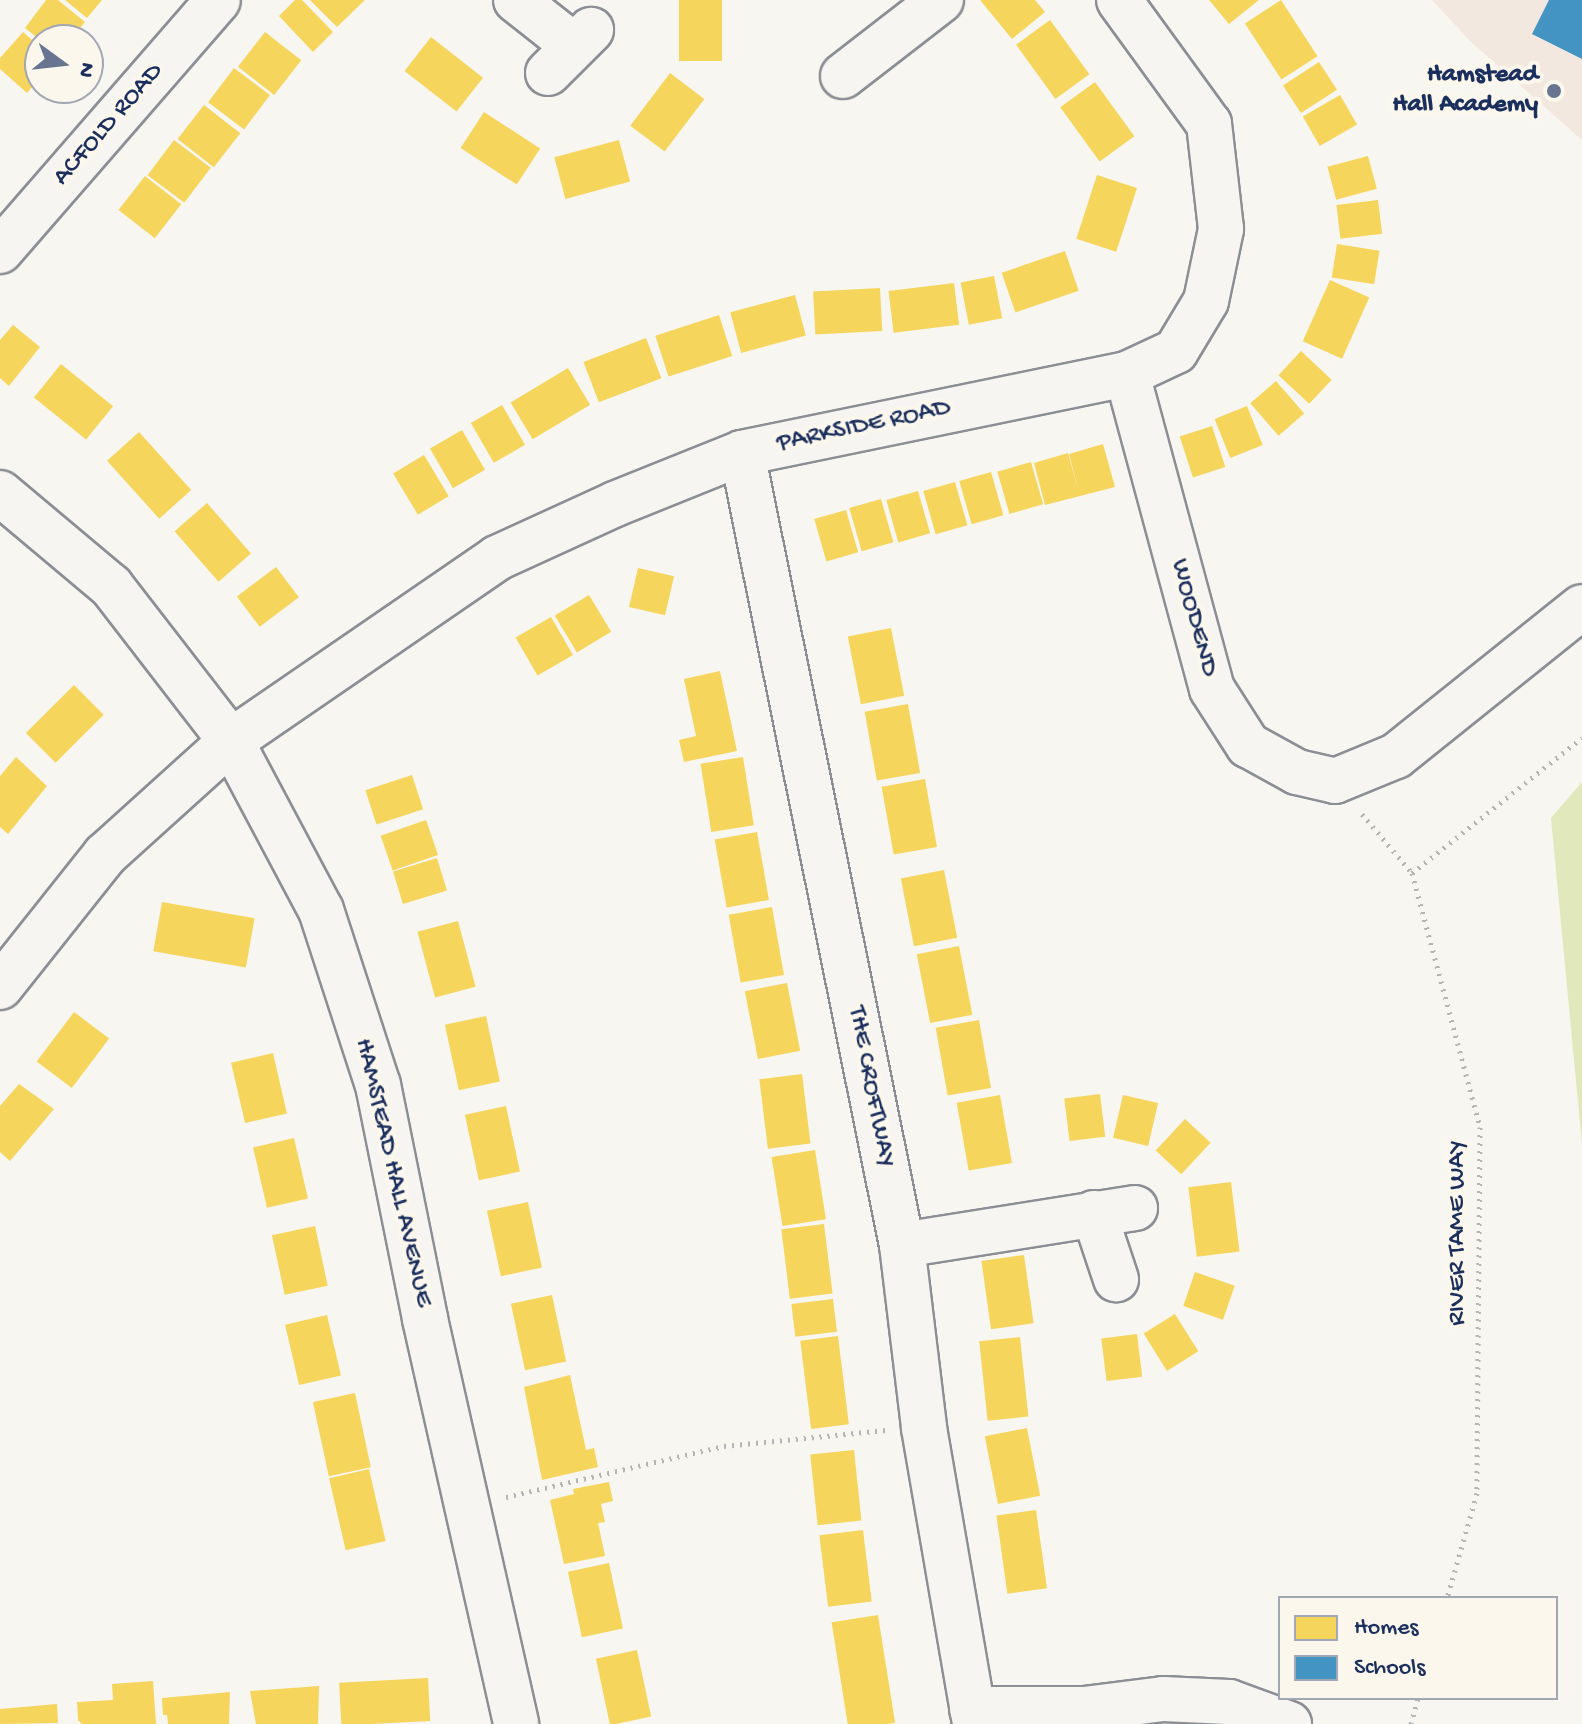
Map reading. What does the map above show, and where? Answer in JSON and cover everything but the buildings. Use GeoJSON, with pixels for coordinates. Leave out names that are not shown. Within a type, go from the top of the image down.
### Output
{"type":"FeatureCollection","features":[{"type":"Feature","properties":{"kind":"street","name":"ACFOLD ROAD"},"geometry":{"type":"LineString","coordinates":[[0,251],[218,0]]}},
{"type":"Feature","properties":{"kind":"street"},"geometry":{"type":"LineString","coordinates":[[516,0],[571,49]]}},
{"type":"Feature","properties":{"kind":"street"},"geometry":{"type":"LineString","coordinates":[[843,76],[941,0]]}},
{"type":"Feature","properties":{"kind":"street","name":"PARKSIDE ROAD"},"geometry":{"type":"LineString","coordinates":[[0,987],[105,855],[231,741],[497,558],[615,504],[742,453],[1127,374],[1176,351],[1206,301],[1221,229],[1209,124],[1119,0]]}},
{"type":"Feature","properties":{"kind":"street","name":"WOODEND"},"geometry":{"type":"LineString","coordinates":[[1127,374],[1212,689],[1248,745],[1297,772],[1335,781]]}},
{"type":"Feature","properties":{"kind":"street","name":"THE CROFTWAY"},"geometry":{"type":"LineString","coordinates":[[742,453],[902,1245],[924,1428],[974,1717]]}},
{"type":"Feature","properties":{"kind":"street","name":"HAMSTEAD HALL AVENUE"},"geometry":{"type":"LineString","coordinates":[[0,493],[111,586],[231,741],[321,910],[378,1085],[516,1724]]}},
{"type":"Feature","properties":{"kind":"street"},"geometry":{"type":"LineString","coordinates":[[1335,781],[1396,756],[1582,607]]}},
{"type":"Feature","properties":{"kind":"street"},"geometry":{"type":"LineString","coordinates":[[902,1245],[1114,1211],[1116,1279]]}},
{"type":"Feature","properties":{"kind":"street"},"geometry":{"type":"LineString","coordinates":[[974,1717],[1176,1699],[1229,1702],[1289,1724]]}},
{"type":"Feature","properties":{"kind":"path"},"geometry":{"type":"LineString","coordinates":[[1412,873],[1582,738]]}},
{"type":"Feature","properties":{"kind":"path","name":"RIVER TAME WAY"},"geometry":{"type":"LineString","coordinates":[[1335,781],[1412,873],[1480,1127],[1477,1493],[1448,1596]]}},
{"type":"Feature","properties":{"kind":"path"},"geometry":{"type":"LineString","coordinates":[[467,1507],[724,1446],[924,1428]]}},
{"type":"Feature","properties":{"kind":"path"},"geometry":{"type":"LineString","coordinates":[[1411,1724],[1417,1700]]}},
{"type":"Feature","properties":{"kind":"shaded area","name":"Hamstead Hall Academy"},"geometry":{"type":"Polygon","coordinates":[[[1432,0],[1582,0],[1582,140],[1470,41],[1432,0]]]}},
{"type":"Feature","properties":{"kind":"green space"},"geometry":{"type":"Polygon","coordinates":[[[1582,782],[1582,1144],[1551,818],[1582,782]]]}},
{"type":"Feature","properties":{"kind":"place","name":"Hamstead Hall Academy"},"geometry":{"type":"Point","coordinates":[1554,91]}}]}
